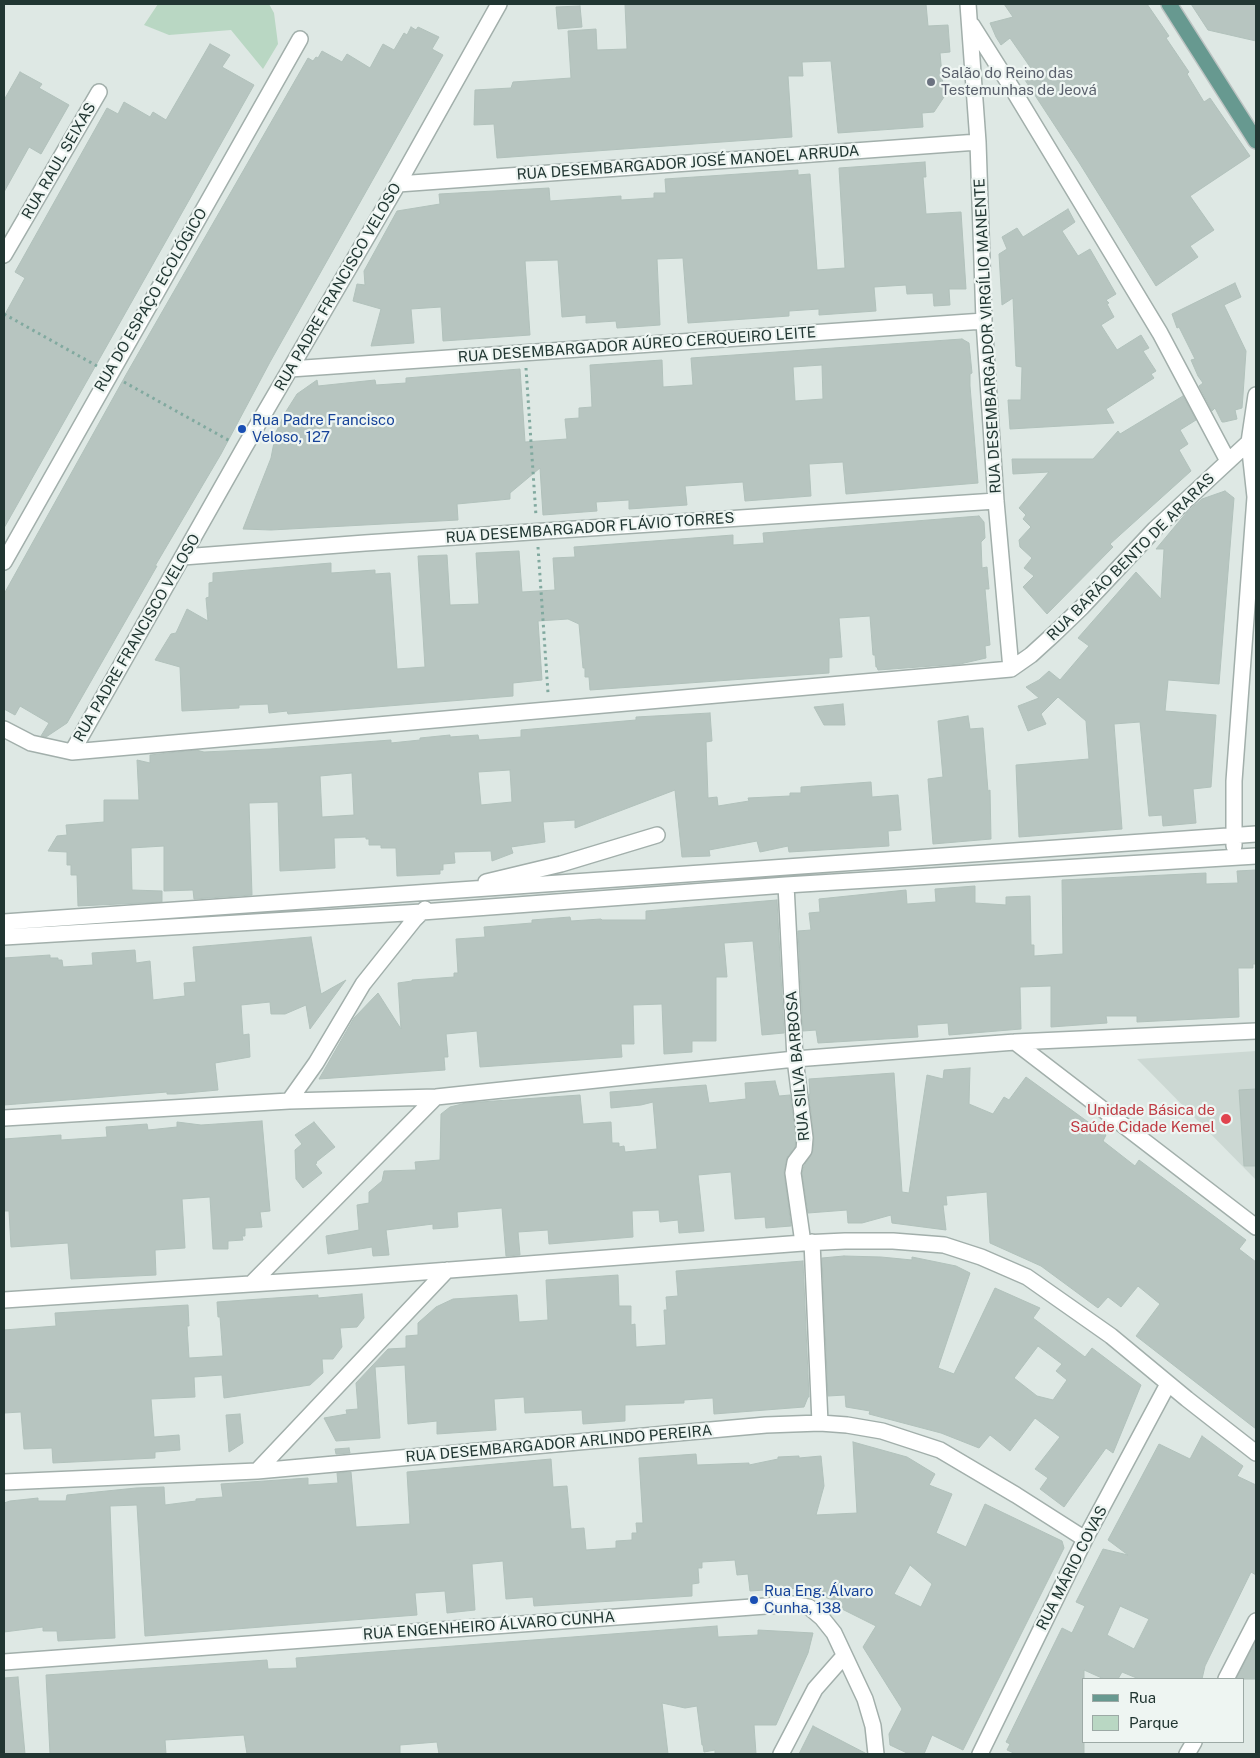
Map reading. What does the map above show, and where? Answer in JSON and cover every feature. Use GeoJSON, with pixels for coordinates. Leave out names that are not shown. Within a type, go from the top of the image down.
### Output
{"type":"FeatureCollection","features":[{"type":"Feature","properties":{"kind":"main road"},"geometry":{"type":"LineString","coordinates":[[1169,4],[1256,141]]}},
{"type":"Feature","properties":{"kind":"street","name":"RUA PADRE FRANCISCO VELOSO"},"geometry":{"type":"LineString","coordinates":[[72,752],[290,369],[398,184],[498,4]]}},
{"type":"Feature","properties":{"kind":"street","name":"RUA DESEMBARGADOR VIRGÍLIO MANENTE"},"geometry":{"type":"LineString","coordinates":[[968,4],[971,23],[978,142],[984,321],[1010,669]]}},
{"type":"Feature","properties":{"kind":"street"},"geometry":{"type":"LineString","coordinates":[[971,23],[1016,92],[1160,333],[1228,461]]}},
{"type":"Feature","properties":{"kind":"street","name":"RUA DO ESPAÇO ECOLÓGICO"},"geometry":{"type":"LineString","coordinates":[[4,562],[300,39]]}},
{"type":"Feature","properties":{"kind":"street","name":"RUA RAUL SEIXAS"},"geometry":{"type":"LineString","coordinates":[[4,255],[100,92]]}},
{"type":"Feature","properties":{"kind":"street","name":"RUA DESEMBARGADOR JOSÉ MANOEL ARRUDA"},"geometry":{"type":"LineString","coordinates":[[398,184],[978,142]]}},
{"type":"Feature","properties":{"kind":"street","name":"RUA DESEMBARGADOR AÚREO CERQUEIRO LEITE"},"geometry":{"type":"LineString","coordinates":[[290,369],[984,321]]}},
{"type":"Feature","properties":{"kind":"street"},"geometry":{"type":"LineString","coordinates":[[1234,858],[1234,781],[1255,497],[1248,442],[1256,394]]}},
{"type":"Feature","properties":{"kind":"street","name":"RUA BARÃO BENTO DE ARARAS"},"geometry":{"type":"LineString","coordinates":[[1010,669],[1031,655],[1054,634],[1155,529],[1248,442]]}},
{"type":"Feature","properties":{"kind":"street","name":"RUA DESEMBARGADOR FLÁVIO TORRES"},"geometry":{"type":"LineString","coordinates":[[183,557],[996,501]]}},
{"type":"Feature","properties":{"kind":"street"},"geometry":{"type":"LineString","coordinates":[[4,730],[31,743],[72,752],[1010,669]]}},
{"type":"Feature","properties":{"kind":"street"},"geometry":{"type":"LineString","coordinates":[[4,922],[1256,834]]}},
{"type":"Feature","properties":{"kind":"street"},"geometry":{"type":"LineString","coordinates":[[289,1101],[316,1063],[363,984],[422,912],[447,892],[561,864],[657,835]]}},
{"type":"Feature","properties":{"kind":"street"},"geometry":{"type":"LineString","coordinates":[[4,937],[422,912],[786,885],[1256,856]]}},
{"type":"Feature","properties":{"kind":"street","name":"RUA SILVA BARBOSA"},"geometry":{"type":"LineString","coordinates":[[786,885],[795,1059],[805,1144],[804,1150],[795,1162],[793,1173],[808,1243],[820,1423]]}},
{"type":"Feature","properties":{"kind":"street"},"geometry":{"type":"LineString","coordinates":[[4,1118],[289,1101],[436,1097],[795,1059],[1015,1042],[1256,1031]]}},
{"type":"Feature","properties":{"kind":"street"},"geometry":{"type":"LineString","coordinates":[[1015,1042],[1256,1227]]}},
{"type":"Feature","properties":{"kind":"street"},"geometry":{"type":"LineString","coordinates":[[251,1284],[436,1097]]}},
{"type":"Feature","properties":{"kind":"street"},"geometry":{"type":"LineString","coordinates":[[4,1300],[251,1284],[808,1243],[893,1241],[944,1245],[981,1257],[1027,1278],[1111,1336],[1168,1384],[1256,1453]]}},
{"type":"Feature","properties":{"kind":"street"},"geometry":{"type":"LineString","coordinates":[[257,1471],[447,1270]]}},
{"type":"Feature","properties":{"kind":"street","name":"RUA MÁRIO COVAS"},"geometry":{"type":"LineString","coordinates":[[980,1754],[1085,1539],[1168,1384]]}},
{"type":"Feature","properties":{"kind":"street","name":"RUA DESEMBARGADOR ARLINDO PEREIRA"},"geometry":{"type":"LineString","coordinates":[[4,1482],[257,1471],[766,1425],[820,1423],[882,1431],[940,1450],[1085,1539]]}},
{"type":"Feature","properties":{"kind":"street","name":"RUA ENGENHEIRO ÁLVARO CUNHA"},"geometry":{"type":"LineString","coordinates":[[4,1662],[793,1604],[809,1608],[822,1618],[834,1633],[865,1699],[873,1726],[876,1754]]}},
{"type":"Feature","properties":{"kind":"street"},"geometry":{"type":"LineString","coordinates":[[1227,1678],[1256,1621]]}},
{"type":"Feature","properties":{"kind":"street"},"geometry":{"type":"LineString","coordinates":[[781,1754],[815,1690],[844,1656]]}},
{"type":"Feature","properties":{"kind":"street"},"geometry":{"type":"LineString","coordinates":[[1187,1754],[1193,1743]]}},
{"type":"Feature","properties":{"kind":"shaded area","name":"Unidade Básica de Saúde Cidade Kemel"},"geometry":{"type":"Polygon","coordinates":[[[1256,1051],[1256,1180],[1137,1059],[1256,1051]]]}},
{"type":"Feature","properties":{"kind":"green space"},"geometry":{"type":"Polygon","coordinates":[[[158,4],[269,4],[274,13],[278,44],[263,69],[231,30],[169,35],[144,25],[158,4]]]}},
{"type":"Feature","properties":{"kind":"building"},"geometry":{"type":"Polygon","coordinates":[[[625,4],[926,4],[928,26],[948,25],[950,52],[940,53],[944,97],[934,112],[922,113],[923,127],[838,133],[831,61],[802,62],[803,76],[788,76],[792,137],[497,158],[494,124],[474,125],[475,90],[511,88],[513,82],[571,78],[568,31],[596,29],[597,50],[627,49],[625,4]]]}},
{"type":"Feature","properties":{"kind":"building"},"geometry":{"type":"Polygon","coordinates":[[[1004,4],[1147,4],[1169,36],[1166,38],[1189,72],[1187,74],[1204,102],[1210,98],[1250,156],[1190,196],[1214,230],[1190,246],[1198,257],[1156,286],[1025,80],[1035,74],[1010,38],[1001,45],[996,37],[990,23],[1013,17],[1004,4]]]}},
{"type":"Feature","properties":{"kind":"building"},"geometry":{"type":"Polygon","coordinates":[[[1191,4],[1256,4],[1256,41],[1208,30],[1191,4]]]}},
{"type":"Feature","properties":{"kind":"building"},"geometry":{"type":"Polygon","coordinates":[[[580,6],[582,27],[558,29],[556,7],[580,6]]]}},
{"type":"Feature","properties":{"kind":"building"},"geometry":{"type":"Polygon","coordinates":[[[411,27],[416,30],[418,27],[439,37],[432,49],[443,55],[270,362],[221,454],[155,566],[157,566],[67,723],[46,737],[41,736],[49,723],[20,706],[15,715],[4,709],[4,594],[127,373],[308,58],[313,61],[316,57],[318,58],[322,51],[342,62],[347,54],[370,68],[383,44],[394,50],[404,33],[407,35],[411,27]]]}},
{"type":"Feature","properties":{"kind":"building"},"geometry":{"type":"Polygon","coordinates":[[[210,44],[230,55],[222,67],[254,85],[4,528],[4,316],[25,278],[15,272],[107,108],[118,114],[124,102],[150,117],[153,112],[166,120],[210,44]]]}},
{"type":"Feature","properties":{"kind":"building"},"geometry":{"type":"Polygon","coordinates":[[[20,72],[42,84],[39,88],[69,105],[41,154],[29,147],[4,192],[4,100],[20,72]]]}},
{"type":"Feature","properties":{"kind":"building"},"geometry":{"type":"Polygon","coordinates":[[[925,162],[926,177],[923,177],[926,214],[961,212],[966,289],[949,289],[950,305],[934,306],[933,293],[907,294],[906,285],[874,287],[876,311],[819,315],[819,309],[789,311],[789,316],[688,323],[683,258],[657,259],[660,325],[617,328],[616,321],[586,323],[586,315],[562,317],[558,260],[525,261],[530,335],[443,341],[441,307],[411,309],[414,343],[371,346],[381,309],[353,301],[357,284],[365,285],[364,271],[397,211],[440,204],[439,194],[549,188],[550,201],[621,196],[621,200],[654,198],[654,193],[666,193],[665,179],[798,170],[798,175],[810,174],[817,270],[845,268],[839,168],[925,162]]]}},
{"type":"Feature","properties":{"kind":"building"},"geometry":{"type":"Polygon","coordinates":[[[1068,209],[1075,222],[1062,231],[1078,256],[1090,249],[1116,294],[1106,300],[1114,317],[1101,325],[1117,350],[1141,335],[1149,348],[1143,351],[1156,371],[1151,374],[1154,378],[1106,409],[1114,423],[1010,429],[1008,400],[1021,400],[1022,367],[1016,366],[1013,298],[1002,305],[999,254],[1007,249],[1002,237],[1017,228],[1023,237],[1068,209]]]}},
{"type":"Feature","properties":{"kind":"building"},"geometry":{"type":"Polygon","coordinates":[[[1235,283],[1241,297],[1224,305],[1246,351],[1242,408],[1235,410],[1237,419],[1222,422],[1215,408],[1212,411],[1199,386],[1203,383],[1191,360],[1195,359],[1179,327],[1177,328],[1172,314],[1235,283]]]}},
{"type":"Feature","properties":{"kind":"building"},"geometry":{"type":"Polygon","coordinates":[[[962,339],[969,343],[972,373],[970,374],[970,386],[978,483],[846,494],[843,462],[809,464],[811,496],[745,501],[743,482],[685,486],[687,505],[629,509],[629,500],[596,502],[597,511],[543,515],[540,468],[510,493],[510,499],[457,504],[458,520],[271,530],[243,529],[271,458],[276,432],[285,413],[297,394],[317,380],[318,386],[375,380],[376,385],[406,383],[406,378],[520,369],[525,442],[567,439],[565,419],[579,418],[579,408],[592,407],[590,365],[662,360],[663,387],[693,385],[691,358],[962,339]],[[822,365],[793,367],[795,401],[823,399],[822,365]]]}},
{"type":"Feature","properties":{"kind":"building"},"geometry":{"type":"Polygon","coordinates":[[[1183,396],[1196,420],[1180,430],[1188,444],[1179,450],[1191,471],[1110,544],[1113,547],[1047,614],[1023,587],[1034,576],[1024,568],[1032,558],[1020,547],[1019,540],[1031,527],[1023,519],[1026,515],[1019,508],[1049,472],[1013,474],[1012,459],[1093,459],[1118,431],[1120,434],[1183,396]]]}},
{"type":"Feature","properties":{"kind":"building"},"geometry":{"type":"Polygon","coordinates":[[[1225,491],[1234,498],[1219,684],[1168,680],[1165,711],[1216,715],[1211,787],[1193,789],[1196,823],[1163,826],[1162,815],[1149,816],[1140,722],[1114,724],[1122,829],[1019,837],[1016,765],[1089,759],[1086,721],[1058,697],[1041,714],[1046,724],[1028,731],[1018,706],[1039,698],[1026,687],[1039,680],[1049,671],[1060,680],[1089,646],[1078,638],[1136,572],[1161,599],[1164,549],[1156,549],[1187,512],[1202,499],[1225,491]]]}},
{"type":"Feature","properties":{"kind":"building"},"geometry":{"type":"Polygon","coordinates":[[[979,516],[984,522],[985,538],[981,542],[982,568],[987,567],[989,589],[985,589],[990,645],[985,646],[986,658],[960,664],[878,670],[875,655],[873,655],[870,616],[839,618],[842,657],[829,658],[829,673],[590,690],[589,677],[585,677],[585,668],[583,668],[579,624],[568,619],[538,621],[542,680],[513,683],[513,696],[288,714],[287,711],[269,713],[268,704],[239,705],[239,708],[182,711],[180,667],[155,660],[171,634],[176,633],[187,609],[208,621],[206,598],[209,597],[209,583],[213,582],[213,573],[331,563],[331,573],[375,570],[375,574],[390,573],[397,669],[425,667],[418,556],[447,555],[450,605],[479,604],[476,553],[519,551],[522,592],[555,590],[553,558],[575,557],[574,547],[733,535],[733,545],[764,543],[763,533],[979,516]]]}},
{"type":"Feature","properties":{"kind":"building"},"geometry":{"type":"Polygon","coordinates":[[[843,704],[845,725],[824,725],[814,707],[843,704]]]}},
{"type":"Feature","properties":{"kind":"building"},"geometry":{"type":"Polygon","coordinates":[[[710,713],[712,741],[706,742],[708,798],[717,797],[718,806],[749,801],[748,798],[790,796],[790,793],[801,793],[801,787],[871,782],[872,797],[898,795],[901,830],[888,831],[889,846],[789,852],[788,846],[760,852],[757,841],[709,850],[710,856],[682,857],[675,790],[575,828],[575,820],[543,822],[545,842],[511,847],[513,853],[492,861],[491,851],[454,852],[455,863],[443,864],[443,870],[440,870],[440,874],[397,876],[396,848],[381,848],[381,845],[369,845],[369,839],[366,839],[366,837],[334,838],[335,868],[280,871],[278,802],[249,803],[252,895],[194,899],[193,890],[164,891],[164,846],[131,848],[132,890],[162,891],[162,902],[78,906],[77,875],[71,875],[71,865],[67,865],[67,852],[48,851],[57,836],[67,835],[66,825],[104,822],[104,800],[139,800],[137,760],[150,763],[150,755],[196,750],[204,752],[270,749],[391,740],[391,743],[450,735],[450,737],[478,735],[479,740],[521,737],[521,730],[636,720],[636,717],[710,713]],[[510,770],[478,772],[481,805],[512,802],[510,770]],[[352,773],[320,776],[322,817],[354,815],[352,773]]]}},
{"type":"Feature","properties":{"kind":"building"},"geometry":{"type":"Polygon","coordinates":[[[968,716],[970,729],[983,728],[988,791],[990,790],[991,839],[933,844],[928,779],[943,777],[938,721],[968,716]]]}},
{"type":"Feature","properties":{"kind":"building"},"geometry":{"type":"Polygon","coordinates":[[[1256,870],[1256,964],[1253,964],[1253,968],[1238,968],[1239,1017],[1137,1022],[1137,1016],[1106,1016],[1107,1023],[1051,1027],[1051,986],[1020,987],[1021,1029],[949,1035],[948,1023],[917,1025],[918,1037],[818,1043],[816,1030],[803,1031],[798,931],[811,930],[809,913],[820,912],[819,899],[906,890],[907,904],[936,902],[935,889],[975,886],[975,903],[1006,905],[1006,897],[1030,896],[1031,945],[1034,945],[1034,956],[1063,954],[1062,880],[1206,873],[1206,884],[1238,883],[1237,871],[1256,870]]]}},
{"type":"Feature","properties":{"kind":"building"},"geometry":{"type":"Polygon","coordinates":[[[777,900],[784,1033],[762,1035],[753,941],[724,943],[727,977],[716,977],[716,1041],[692,1041],[692,1052],[664,1054],[662,1004],[633,1005],[634,1044],[621,1044],[622,1057],[480,1067],[477,1031],[446,1034],[448,1057],[444,1057],[445,1070],[319,1079],[354,1018],[378,993],[401,1029],[398,983],[454,977],[454,973],[458,973],[456,939],[485,937],[484,927],[532,923],[532,920],[570,917],[571,921],[601,919],[646,920],[646,911],[777,900]]]}},
{"type":"Feature","properties":{"kind":"building"},"geometry":{"type":"Polygon","coordinates":[[[311,937],[321,994],[346,980],[310,1029],[306,1005],[285,1014],[271,1014],[270,1002],[241,1005],[243,1035],[249,1034],[250,1057],[215,1063],[218,1090],[175,1094],[167,1094],[167,1092],[4,1105],[4,958],[50,955],[50,958],[62,960],[63,967],[93,965],[92,953],[135,950],[136,963],[150,961],[153,1000],[185,996],[184,983],[196,982],[193,947],[311,937]]]}},
{"type":"Feature","properties":{"kind":"building"},"geometry":{"type":"Polygon","coordinates":[[[970,1068],[969,1104],[993,1114],[1004,1097],[1009,1100],[1026,1077],[1106,1135],[1103,1141],[1135,1166],[1139,1160],[1246,1240],[1239,1249],[1256,1262],[1256,1429],[1136,1336],[1160,1304],[1138,1286],[1121,1307],[1108,1297],[1098,1308],[1041,1266],[990,1243],[987,1192],[946,1196],[947,1205],[943,1205],[946,1230],[892,1223],[891,1215],[862,1223],[848,1223],[847,1210],[808,1213],[802,1173],[813,1151],[814,1139],[809,1079],[894,1073],[902,1192],[909,1193],[927,1075],[943,1079],[944,1070],[970,1068]]]}},
{"type":"Feature","properties":{"kind":"building"},"geometry":{"type":"Polygon","coordinates":[[[775,1081],[779,1096],[790,1095],[796,1138],[795,1147],[787,1157],[784,1172],[791,1226],[766,1228],[765,1217],[735,1219],[731,1172],[698,1175],[704,1231],[679,1233],[678,1220],[660,1222],[659,1210],[632,1211],[633,1237],[549,1244],[548,1230],[518,1232],[520,1255],[506,1256],[502,1208],[457,1212],[458,1227],[433,1229],[433,1224],[386,1230],[389,1255],[373,1256],[372,1247],[328,1254],[326,1236],[359,1230],[357,1205],[369,1203],[369,1192],[382,1181],[384,1171],[416,1170],[415,1162],[440,1160],[441,1114],[450,1107],[466,1103],[580,1095],[583,1124],[611,1122],[612,1143],[619,1143],[619,1147],[624,1146],[625,1152],[657,1149],[653,1102],[611,1108],[610,1092],[706,1085],[709,1103],[746,1099],[745,1083],[775,1081]]]}},
{"type":"Feature","properties":{"kind":"building"},"geometry":{"type":"Polygon","coordinates":[[[1256,1089],[1256,1166],[1244,1166],[1239,1090],[1256,1089]]]}},
{"type":"Feature","properties":{"kind":"building"},"geometry":{"type":"Polygon","coordinates":[[[262,1121],[270,1211],[260,1212],[262,1227],[245,1228],[245,1236],[242,1236],[243,1240],[228,1241],[228,1249],[213,1249],[210,1197],[182,1199],[185,1248],[155,1250],[156,1275],[71,1279],[68,1243],[11,1247],[9,1211],[5,1211],[4,1207],[4,1139],[61,1135],[61,1140],[107,1137],[106,1127],[147,1124],[148,1130],[177,1127],[177,1122],[201,1125],[262,1121]]]}},
{"type":"Feature","properties":{"kind":"building"},"geometry":{"type":"Polygon","coordinates":[[[314,1122],[335,1147],[315,1164],[322,1173],[303,1188],[296,1179],[295,1150],[302,1144],[295,1135],[314,1122]]]}},
{"type":"Feature","properties":{"kind":"building"},"geometry":{"type":"Polygon","coordinates":[[[844,1256],[912,1260],[912,1257],[956,1266],[970,1273],[938,1368],[954,1374],[995,1288],[1040,1308],[1033,1318],[1085,1357],[1092,1348],[1141,1385],[1113,1453],[1106,1448],[1064,1507],[1040,1489],[1048,1478],[1035,1469],[1060,1437],[1035,1418],[1010,1451],[990,1435],[979,1448],[941,1433],[869,1414],[870,1411],[846,1407],[845,1395],[828,1396],[822,1258],[844,1256]],[[1038,1346],[1014,1378],[1037,1396],[1053,1400],[1067,1380],[1056,1371],[1062,1364],[1038,1346]]]}},
{"type":"Feature","properties":{"kind":"building"},"geometry":{"type":"Polygon","coordinates":[[[803,1261],[809,1397],[804,1407],[714,1414],[713,1398],[684,1400],[684,1403],[625,1405],[625,1421],[583,1424],[582,1410],[525,1413],[524,1397],[494,1399],[496,1430],[437,1434],[437,1421],[408,1424],[405,1365],[375,1367],[380,1438],[336,1441],[324,1418],[347,1414],[346,1410],[358,1409],[356,1383],[388,1349],[406,1348],[406,1336],[418,1335],[418,1323],[436,1307],[453,1299],[517,1295],[519,1322],[548,1320],[546,1280],[618,1275],[619,1306],[631,1306],[631,1325],[635,1324],[636,1347],[666,1345],[664,1310],[667,1310],[666,1297],[678,1296],[676,1271],[803,1261]]]}},
{"type":"Feature","properties":{"kind":"building"},"geometry":{"type":"Polygon","coordinates":[[[362,1294],[364,1318],[357,1327],[340,1328],[342,1347],[333,1359],[322,1359],[323,1373],[310,1385],[224,1398],[222,1375],[194,1377],[195,1397],[151,1399],[154,1437],[179,1435],[180,1450],[155,1452],[155,1458],[53,1463],[52,1448],[24,1449],[21,1412],[4,1413],[4,1330],[56,1326],[55,1313],[188,1305],[189,1358],[223,1356],[217,1302],[318,1295],[318,1298],[362,1294]]]}},
{"type":"Feature","properties":{"kind":"building"},"geometry":{"type":"Polygon","coordinates":[[[240,1414],[243,1443],[229,1452],[226,1415],[240,1414]]]}},
{"type":"Feature","properties":{"kind":"building"},"geometry":{"type":"Polygon","coordinates":[[[1202,1436],[1243,1466],[1237,1476],[1256,1485],[1256,1575],[1251,1572],[1205,1666],[1202,1678],[1137,1678],[1122,1672],[1119,1678],[1102,1678],[1084,1670],[1084,1678],[1082,1678],[1082,1743],[1084,1743],[1084,1754],[1016,1754],[1007,1750],[1010,1744],[1006,1742],[1062,1628],[1072,1633],[1085,1606],[1076,1602],[1103,1549],[1128,1555],[1108,1540],[1159,1444],[1190,1459],[1202,1436]],[[1120,1606],[1107,1635],[1134,1649],[1149,1619],[1120,1606]]]}},
{"type":"Feature","properties":{"kind":"building"},"geometry":{"type":"Polygon","coordinates":[[[853,1442],[907,1457],[935,1474],[929,1485],[952,1494],[936,1533],[966,1547],[985,1504],[1062,1541],[1064,1548],[963,1750],[932,1735],[924,1754],[909,1754],[890,1745],[889,1734],[902,1709],[863,1647],[876,1626],[836,1606],[836,1601],[798,1588],[765,1592],[765,1590],[750,1591],[748,1574],[737,1575],[735,1560],[702,1562],[702,1568],[698,1568],[699,1583],[692,1584],[692,1596],[534,1606],[533,1597],[506,1599],[503,1561],[472,1564],[475,1610],[447,1613],[445,1591],[415,1593],[417,1615],[145,1636],[137,1505],[110,1506],[115,1638],[58,1641],[57,1631],[43,1631],[43,1627],[4,1632],[4,1503],[10,1501],[38,1498],[38,1501],[66,1501],[67,1495],[164,1487],[165,1505],[196,1501],[196,1499],[223,1497],[221,1484],[308,1478],[308,1485],[338,1483],[337,1473],[351,1472],[356,1527],[410,1524],[407,1472],[551,1459],[553,1487],[567,1486],[571,1529],[584,1528],[586,1550],[616,1548],[616,1541],[632,1540],[632,1533],[637,1533],[636,1523],[643,1523],[639,1458],[696,1454],[697,1465],[749,1463],[749,1465],[778,1459],[778,1457],[821,1456],[824,1486],[816,1515],[857,1513],[853,1442]],[[910,1565],[894,1594],[921,1607],[932,1584],[910,1565]]]}},
{"type":"Feature","properties":{"kind":"building"},"geometry":{"type":"Polygon","coordinates":[[[349,1448],[350,1453],[336,1454],[335,1449],[349,1448]]]}},
{"type":"Feature","properties":{"kind":"building"},"geometry":{"type":"Polygon","coordinates":[[[717,1626],[718,1637],[758,1635],[758,1630],[813,1633],[808,1653],[776,1725],[754,1725],[756,1754],[715,1754],[715,1750],[704,1752],[697,1706],[685,1708],[662,1703],[668,1754],[439,1754],[437,1742],[400,1745],[400,1754],[247,1754],[244,1735],[165,1740],[166,1754],[50,1754],[46,1675],[267,1660],[268,1669],[297,1668],[296,1658],[717,1626]]]}},
{"type":"Feature","properties":{"kind":"building"},"geometry":{"type":"Polygon","coordinates":[[[1256,1641],[1256,1679],[1237,1678],[1256,1641]]]}},
{"type":"Feature","properties":{"kind":"building"},"geometry":{"type":"Polygon","coordinates":[[[18,1677],[25,1754],[4,1754],[4,1678],[18,1677]]]}},
{"type":"Feature","properties":{"kind":"building"},"geometry":{"type":"Polygon","coordinates":[[[813,1726],[867,1754],[799,1754],[813,1726]]]}},
{"type":"Feature","properties":{"kind":"place","name":"Salão do Reino das Testemunhas de Jeová"},"geometry":{"type":"Point","coordinates":[931,82]}},
{"type":"Feature","properties":{"kind":"place","name":"Rua Padre Francisco Veloso, 127"},"geometry":{"type":"Point","coordinates":[242,429]}},
{"type":"Feature","properties":{"kind":"place","name":"Unidade Básica de Saúde Cidade Kemel"},"geometry":{"type":"Point","coordinates":[1226,1119]}},
{"type":"Feature","properties":{"kind":"place","name":"Rua Eng. Álvaro Cunha, 138"},"geometry":{"type":"Point","coordinates":[754,1600]}}]}
